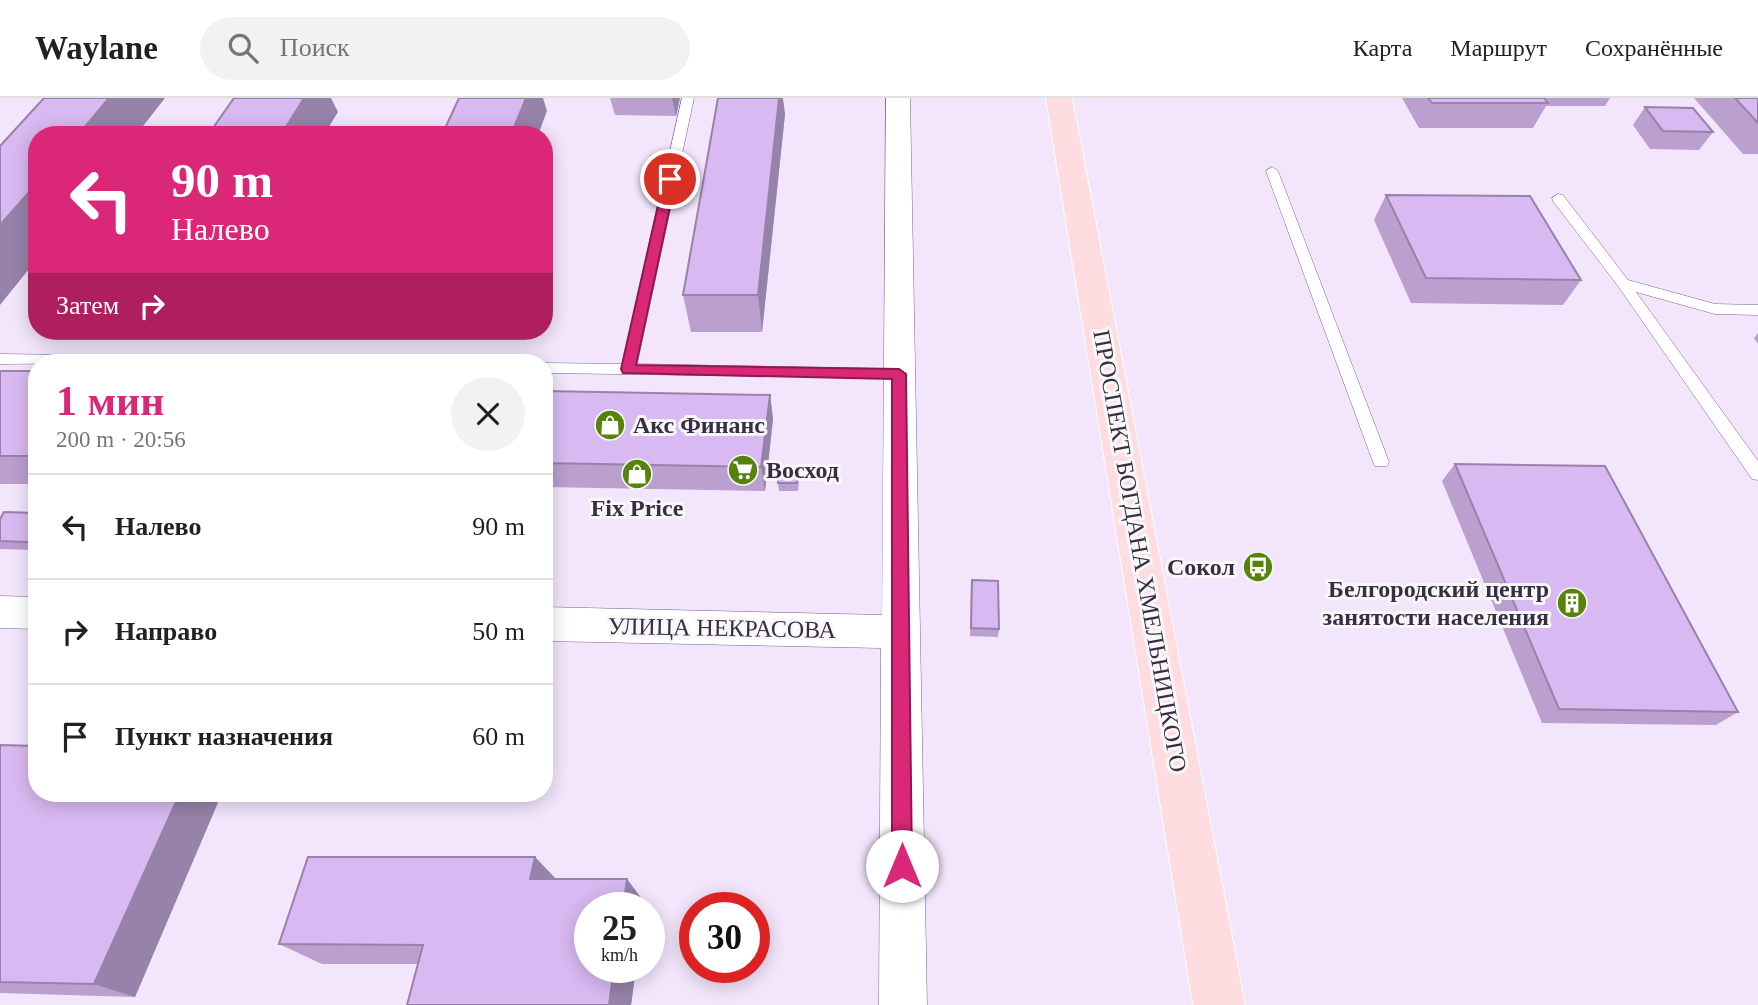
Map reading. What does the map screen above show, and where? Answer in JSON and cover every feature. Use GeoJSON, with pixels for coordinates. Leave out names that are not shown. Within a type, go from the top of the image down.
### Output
{"type":"FeatureCollection","features":[{"type":"Feature","properties":{"kind":"main road","name":"ПРОСПЕКТ БОГДАНА ХМЕЛЬНИЦКОГО"},"geometry":{"type":"LineString","coordinates":[[1059,98],[1219,1005]]}},
{"type":"Feature","properties":{"kind":"street"},"geometry":{"type":"LineString","coordinates":[[898,98],[903,1005]]}},
{"type":"Feature","properties":{"kind":"street"},"geometry":{"type":"LineString","coordinates":[[0,612],[28,613]]}},
{"type":"Feature","properties":{"kind":"street","name":"УЛИЦА НЕКРАСОВА"},"geometry":{"type":"LineString","coordinates":[[553,624],[901,632]]}},
{"type":"Feature","properties":{"kind":"lane"},"geometry":{"type":"LineString","coordinates":[[628,369],[688,98]]}},
{"type":"Feature","properties":{"kind":"lane"},"geometry":{"type":"LineString","coordinates":[[1272,171],[1381,461]]}},
{"type":"Feature","properties":{"kind":"lane"},"geometry":{"type":"LineString","coordinates":[[1558,198],[1623,283],[1758,474]]}},
{"type":"Feature","properties":{"kind":"lane"},"geometry":{"type":"LineString","coordinates":[[1623,283],[1715,309],[1758,310]]}},
{"type":"Feature","properties":{"kind":"lane"},"geometry":{"type":"LineString","coordinates":[[0,359],[28,359]]}},
{"type":"Feature","properties":{"kind":"lane"},"geometry":{"type":"LineString","coordinates":[[553,368],[899,374]]}},
{"type":"Feature","properties":{"kind":"building"},"geometry":{"type":"Polygon","coordinates":[[[44,98],[109,98],[86,126],[28,126],[28,193],[0,225],[0,146],[44,98]]]}},
{"type":"Feature","properties":{"kind":"building"},"geometry":{"type":"Polygon","coordinates":[[[234,98],[304,98],[287,126],[214,126],[234,98]]]}},
{"type":"Feature","properties":{"kind":"building"},"geometry":{"type":"Polygon","coordinates":[[[459,98],[526,98],[515,126],[446,126],[459,98]]]}},
{"type":"Feature","properties":{"kind":"building"},"geometry":{"type":"Polygon","coordinates":[[[718,98],[779,98],[758,295],[683,295],[718,98]]]}},
{"type":"Feature","properties":{"kind":"building"},"geometry":{"type":"Polygon","coordinates":[[[1428,98],[1544,98],[1548,103],[1432,103],[1428,98]]]}},
{"type":"Feature","properties":{"kind":"building"},"geometry":{"type":"Polygon","coordinates":[[[1735,98],[1758,98],[1758,123],[1735,98]]]}},
{"type":"Feature","properties":{"kind":"building"},"geometry":{"type":"Polygon","coordinates":[[[1645,107],[1693,108],[1713,132],[1663,131],[1645,107]]]}},
{"type":"Feature","properties":{"kind":"building"},"geometry":{"type":"Polygon","coordinates":[[[1386,195],[1530,196],[1581,280],[1426,278],[1386,195]]]}},
{"type":"Feature","properties":{"kind":"building"},"geometry":{"type":"Polygon","coordinates":[[[0,371],[28,371],[28,456],[0,456],[0,371]]]}},
{"type":"Feature","properties":{"kind":"building"},"geometry":{"type":"Polygon","coordinates":[[[553,391],[770,395],[761,467],[553,463],[553,391]]]}},
{"type":"Feature","properties":{"kind":"building","name":"Белгородский центр занятости населения"},"geometry":{"type":"Polygon","coordinates":[[[1455,464],[1605,466],[1738,712],[1559,709],[1455,464]]]}},
{"type":"Feature","properties":{"kind":"building"},"geometry":{"type":"Polygon","coordinates":[[[779,472],[798,473],[797,483],[778,483],[779,472]]]}},
{"type":"Feature","properties":{"kind":"building"},"geometry":{"type":"Polygon","coordinates":[[[4,512],[28,513],[28,542],[0,541],[0,519],[4,512]]]}},
{"type":"Feature","properties":{"kind":"building"},"geometry":{"type":"Polygon","coordinates":[[[972,580],[998,581],[999,629],[971,628],[972,580]]]}},
{"type":"Feature","properties":{"kind":"building"},"geometry":{"type":"Polygon","coordinates":[[[0,745],[28,746],[28,802],[176,802],[94,984],[0,982],[0,745]]]}},
{"type":"Feature","properties":{"kind":"building"},"geometry":{"type":"Polygon","coordinates":[[[308,857],[535,857],[530,879],[627,879],[625,892],[574,892],[574,983],[612,983],[609,1005],[407,1005],[423,945],[279,944],[308,857]]]}},
{"type":"Feature","properties":{"kind":"place","name":"Акс Финанс"},"geometry":{"type":"Point","coordinates":[610,425]}},
{"type":"Feature","properties":{"kind":"place","name":"Восход"},"geometry":{"type":"Point","coordinates":[743,470]}},
{"type":"Feature","properties":{"kind":"place","name":"Fix Price"},"geometry":{"type":"Point","coordinates":[637,474]}},
{"type":"Feature","properties":{"kind":"place","name":"Сокол"},"geometry":{"type":"Point","coordinates":[1258,567]}},
{"type":"Feature","properties":{"kind":"place","name":"Белгородский центр занятости населения"},"geometry":{"type":"Point","coordinates":[1572,603]}},
{"type":"Feature","properties":{"kind":"route"},"geometry":{"type":"LineString","coordinates":[[670,179],[628,369],[899,374],[902,866]]}}]}
